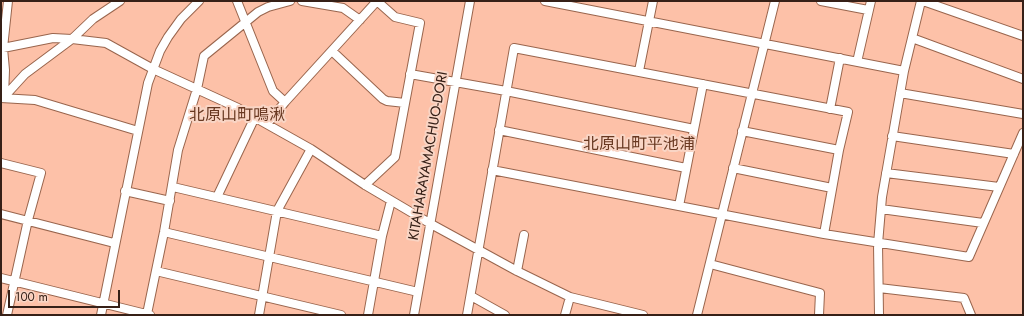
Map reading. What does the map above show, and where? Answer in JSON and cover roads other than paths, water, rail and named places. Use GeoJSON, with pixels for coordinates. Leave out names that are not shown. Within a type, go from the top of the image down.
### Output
{"type":"FeatureCollection","features":[{"type":"Feature","properties":{"kind":"street"},"geometry":{"type":"LineString","coordinates":[[2,97],[5,70],[2,48],[8,1]]}},
{"type":"Feature","properties":{"kind":"street"},"geometry":{"type":"LineString","coordinates":[[2,97],[25,74],[72,39],[94,19],[120,1]]}},
{"type":"Feature","properties":{"kind":"street"},"geometry":{"type":"LineString","coordinates":[[101,315],[114,244],[148,83],[160,51],[181,19],[199,1]]}},
{"type":"Feature","properties":{"kind":"street"},"geometry":{"type":"LineString","coordinates":[[237,1],[273,91],[285,102]]}},
{"type":"Feature","properties":{"kind":"street"},"geometry":{"type":"LineString","coordinates":[[1,278],[148,315],[173,187],[178,150],[197,89],[204,56],[262,10],[290,1]]}},
{"type":"Feature","properties":{"kind":"street"},"geometry":{"type":"LineString","coordinates":[[302,1],[343,8],[360,20]]}},
{"type":"Feature","properties":{"kind":"street"},"geometry":{"type":"LineString","coordinates":[[267,124],[285,102],[377,1],[395,17],[420,23],[395,157],[365,185]]}},
{"type":"Feature","properties":{"kind":"street","name":"KITAHARAYAMACHUO-DORI"},"geometry":{"type":"LineString","coordinates":[[414,315],[470,1]]}},
{"type":"Feature","properties":{"kind":"street"},"geometry":{"type":"LineString","coordinates":[[545,1],[904,70]]}},
{"type":"Feature","properties":{"kind":"street"},"geometry":{"type":"LineString","coordinates":[[639,71],[653,1]]}},
{"type":"Feature","properties":{"kind":"street"},"geometry":{"type":"LineString","coordinates":[[697,315],[774,1]]}},
{"type":"Feature","properties":{"kind":"street"},"geometry":{"type":"LineString","coordinates":[[821,1],[868,10]]}},
{"type":"Feature","properties":{"kind":"street"},"geometry":{"type":"LineString","coordinates":[[857,62],[871,1]]}},
{"type":"Feature","properties":{"kind":"street"},"geometry":{"type":"LineString","coordinates":[[878,315],[878,244],[886,172],[904,70],[922,1],[1023,36]]}},
{"type":"Feature","properties":{"kind":"street"},"geometry":{"type":"LineString","coordinates":[[2,48],[53,38],[106,43],[153,69],[255,117],[311,149],[365,185],[430,224],[517,271],[570,297],[643,315]]}},
{"type":"Feature","properties":{"kind":"street"},"geometry":{"type":"LineString","coordinates":[[912,38],[1023,79]]}},
{"type":"Feature","properties":{"kind":"street"},"geometry":{"type":"LineString","coordinates":[[467,315],[514,48],[848,112],[839,150],[824,234]]}},
{"type":"Feature","properties":{"kind":"street"},"geometry":{"type":"LineString","coordinates":[[332,51],[383,99],[387,101],[405,103]]}},
{"type":"Feature","properties":{"kind":"street"},"geometry":{"type":"LineString","coordinates":[[830,108],[840,58]]}},
{"type":"Feature","properties":{"kind":"street"},"geometry":{"type":"LineString","coordinates":[[410,74],[506,91],[694,129]]}},
{"type":"Feature","properties":{"kind":"street"},"geometry":{"type":"LineString","coordinates":[[679,206],[703,84]]}},
{"type":"Feature","properties":{"kind":"street"},"geometry":{"type":"LineString","coordinates":[[900,94],[1023,114]]}},
{"type":"Feature","properties":{"kind":"street"},"geometry":{"type":"LineString","coordinates":[[2,97],[35,100],[138,131]]}},
{"type":"Feature","properties":{"kind":"street"},"geometry":{"type":"LineString","coordinates":[[217,197],[255,117]]}},
{"type":"Feature","properties":{"kind":"street"},"geometry":{"type":"LineString","coordinates":[[499,130],[686,168]]}},
{"type":"Feature","properties":{"kind":"street"},"geometry":{"type":"LineString","coordinates":[[742,131],[839,150]]}},
{"type":"Feature","properties":{"kind":"street"},"geometry":{"type":"LineString","coordinates":[[492,170],[878,244],[968,257],[1023,133]]}},
{"type":"Feature","properties":{"kind":"street"},"geometry":{"type":"LineString","coordinates":[[892,136],[1014,154]]}},
{"type":"Feature","properties":{"kind":"street"},"geometry":{"type":"LineString","coordinates":[[259,315],[277,211],[311,149]]}},
{"type":"Feature","properties":{"kind":"street"},"geometry":{"type":"LineString","coordinates":[[1,163],[41,173],[28,220],[7,315]]}},
{"type":"Feature","properties":{"kind":"street"},"geometry":{"type":"LineString","coordinates":[[733,168],[832,188]]}},
{"type":"Feature","properties":{"kind":"street"},"geometry":{"type":"LineString","coordinates":[[886,172],[998,187]]}},
{"type":"Feature","properties":{"kind":"street"},"geometry":{"type":"LineString","coordinates":[[173,187],[382,236]]}},
{"type":"Feature","properties":{"kind":"street"},"geometry":{"type":"LineString","coordinates":[[125,191],[170,201]]}},
{"type":"Feature","properties":{"kind":"street"},"geometry":{"type":"LineString","coordinates":[[368,315],[382,236],[391,201]]}},
{"type":"Feature","properties":{"kind":"street"},"geometry":{"type":"LineString","coordinates":[[881,209],[984,223]]}},
{"type":"Feature","properties":{"kind":"street"},"geometry":{"type":"LineString","coordinates":[[1,214],[114,244]]}},
{"type":"Feature","properties":{"kind":"street"},"geometry":{"type":"LineString","coordinates":[[164,232],[418,292]]}},
{"type":"Feature","properties":{"kind":"street"},"geometry":{"type":"LineString","coordinates":[[517,271],[524,235]]}},
{"type":"Feature","properties":{"kind":"street"},"geometry":{"type":"LineString","coordinates":[[710,264],[820,293],[818,315]]}},
{"type":"Feature","properties":{"kind":"street"},"geometry":{"type":"LineString","coordinates":[[156,271],[327,313],[341,315]]}},
{"type":"Feature","properties":{"kind":"street"},"geometry":{"type":"LineString","coordinates":[[879,288],[964,298],[971,315]]}},
{"type":"Feature","properties":{"kind":"street"},"geometry":{"type":"LineString","coordinates":[[470,296],[505,315]]}},
{"type":"Feature","properties":{"kind":"street"},"geometry":{"type":"LineString","coordinates":[[565,315],[570,297]]}},
{"type":"Feature","properties":{"kind":"district","name":"北原山町鳴湫"},"geometry":{"type":"Point","coordinates":[237,116]}},
{"type":"Feature","properties":{"kind":"district","name":"北原山町平池浦"},"geometry":{"type":"Point","coordinates":[639,145]}}]}
